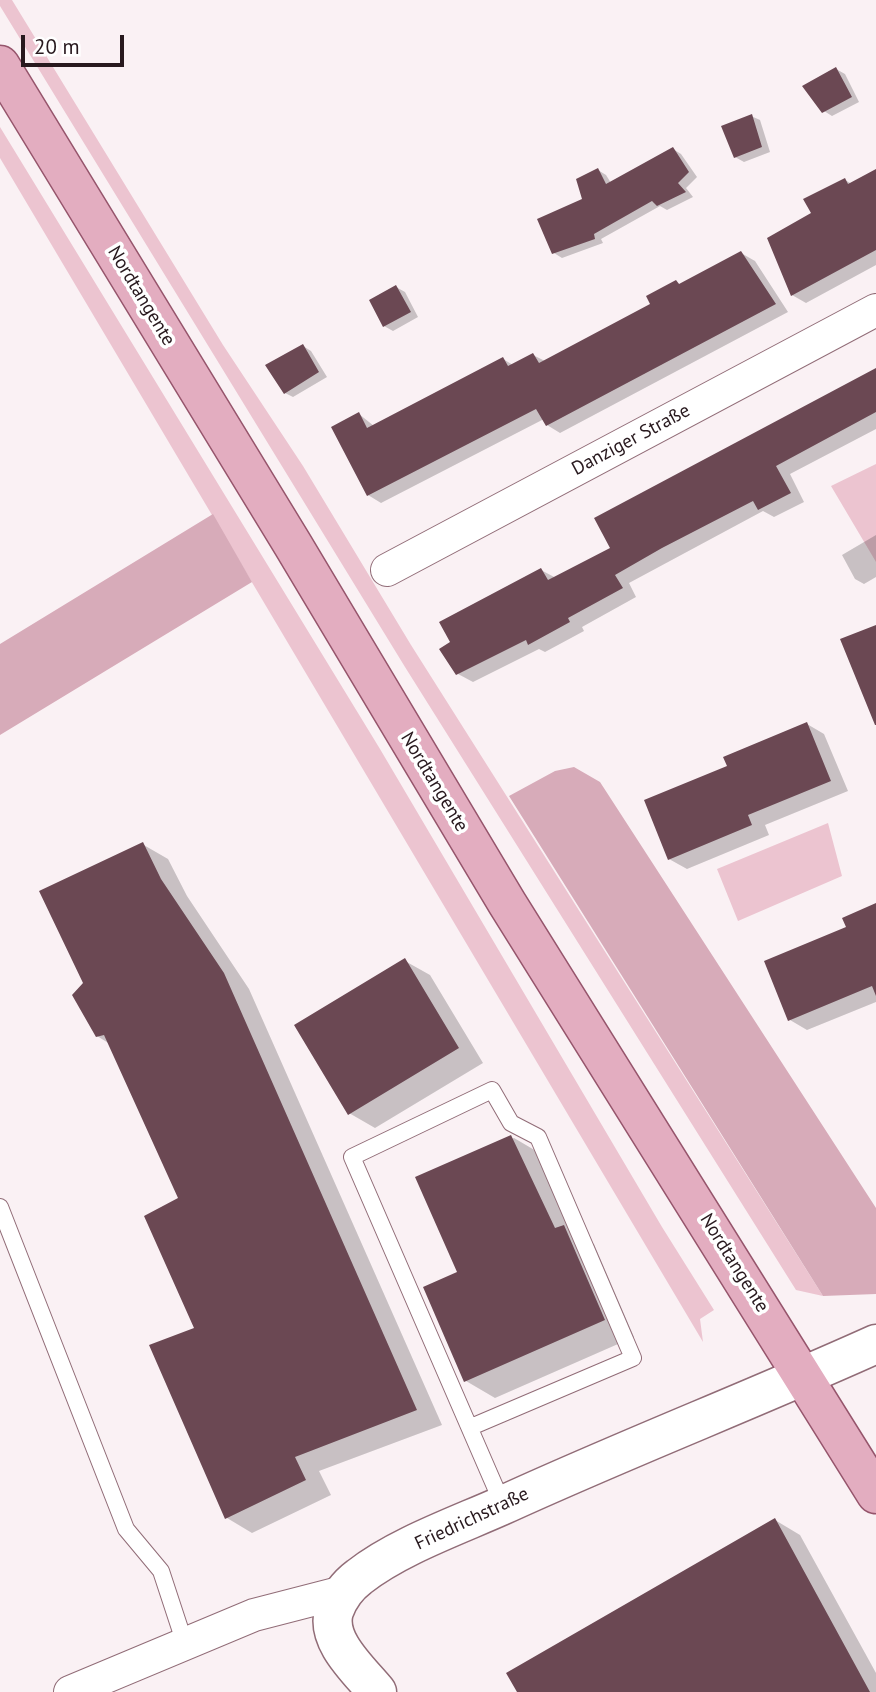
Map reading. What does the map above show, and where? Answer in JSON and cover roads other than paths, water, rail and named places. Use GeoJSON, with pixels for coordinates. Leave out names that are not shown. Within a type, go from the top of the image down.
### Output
{"type":"FeatureCollection","features":[{"type":"Feature","properties":{"kind":"main road","name":"Nordtangente"},"geometry":{"type":"LineString","coordinates":[[0,65],[293,545],[506,903],[805,1376],[876,1494]]}},
{"type":"Feature","properties":{"kind":"street","name":"Danziger Straße"},"geometry":{"type":"LineString","coordinates":[[387,570],[876,310]]}},
{"type":"Feature","properties":{"kind":"street","name":"Friedrichstraße"},"geometry":{"type":"LineString","coordinates":[[70,1692],[254,1615],[343,1592],[360,1576],[386,1560],[503,1505],[650,1438],[805,1376],[876,1344]]}},
{"type":"Feature","properties":{"kind":"street"},"geometry":{"type":"LineString","coordinates":[[343,1592],[333,1614],[334,1631],[340,1647],[377,1692]]}},
{"type":"Feature","properties":{"kind":"lane"},"geometry":{"type":"LineString","coordinates":[[471,1427],[633,1357],[538,1137],[511,1123],[492,1090],[352,1157],[503,1505]]}},
{"type":"Feature","properties":{"kind":"lane"},"geometry":{"type":"LineString","coordinates":[[0,1207],[126,1529],[160,1571],[185,1644]]}}]}
